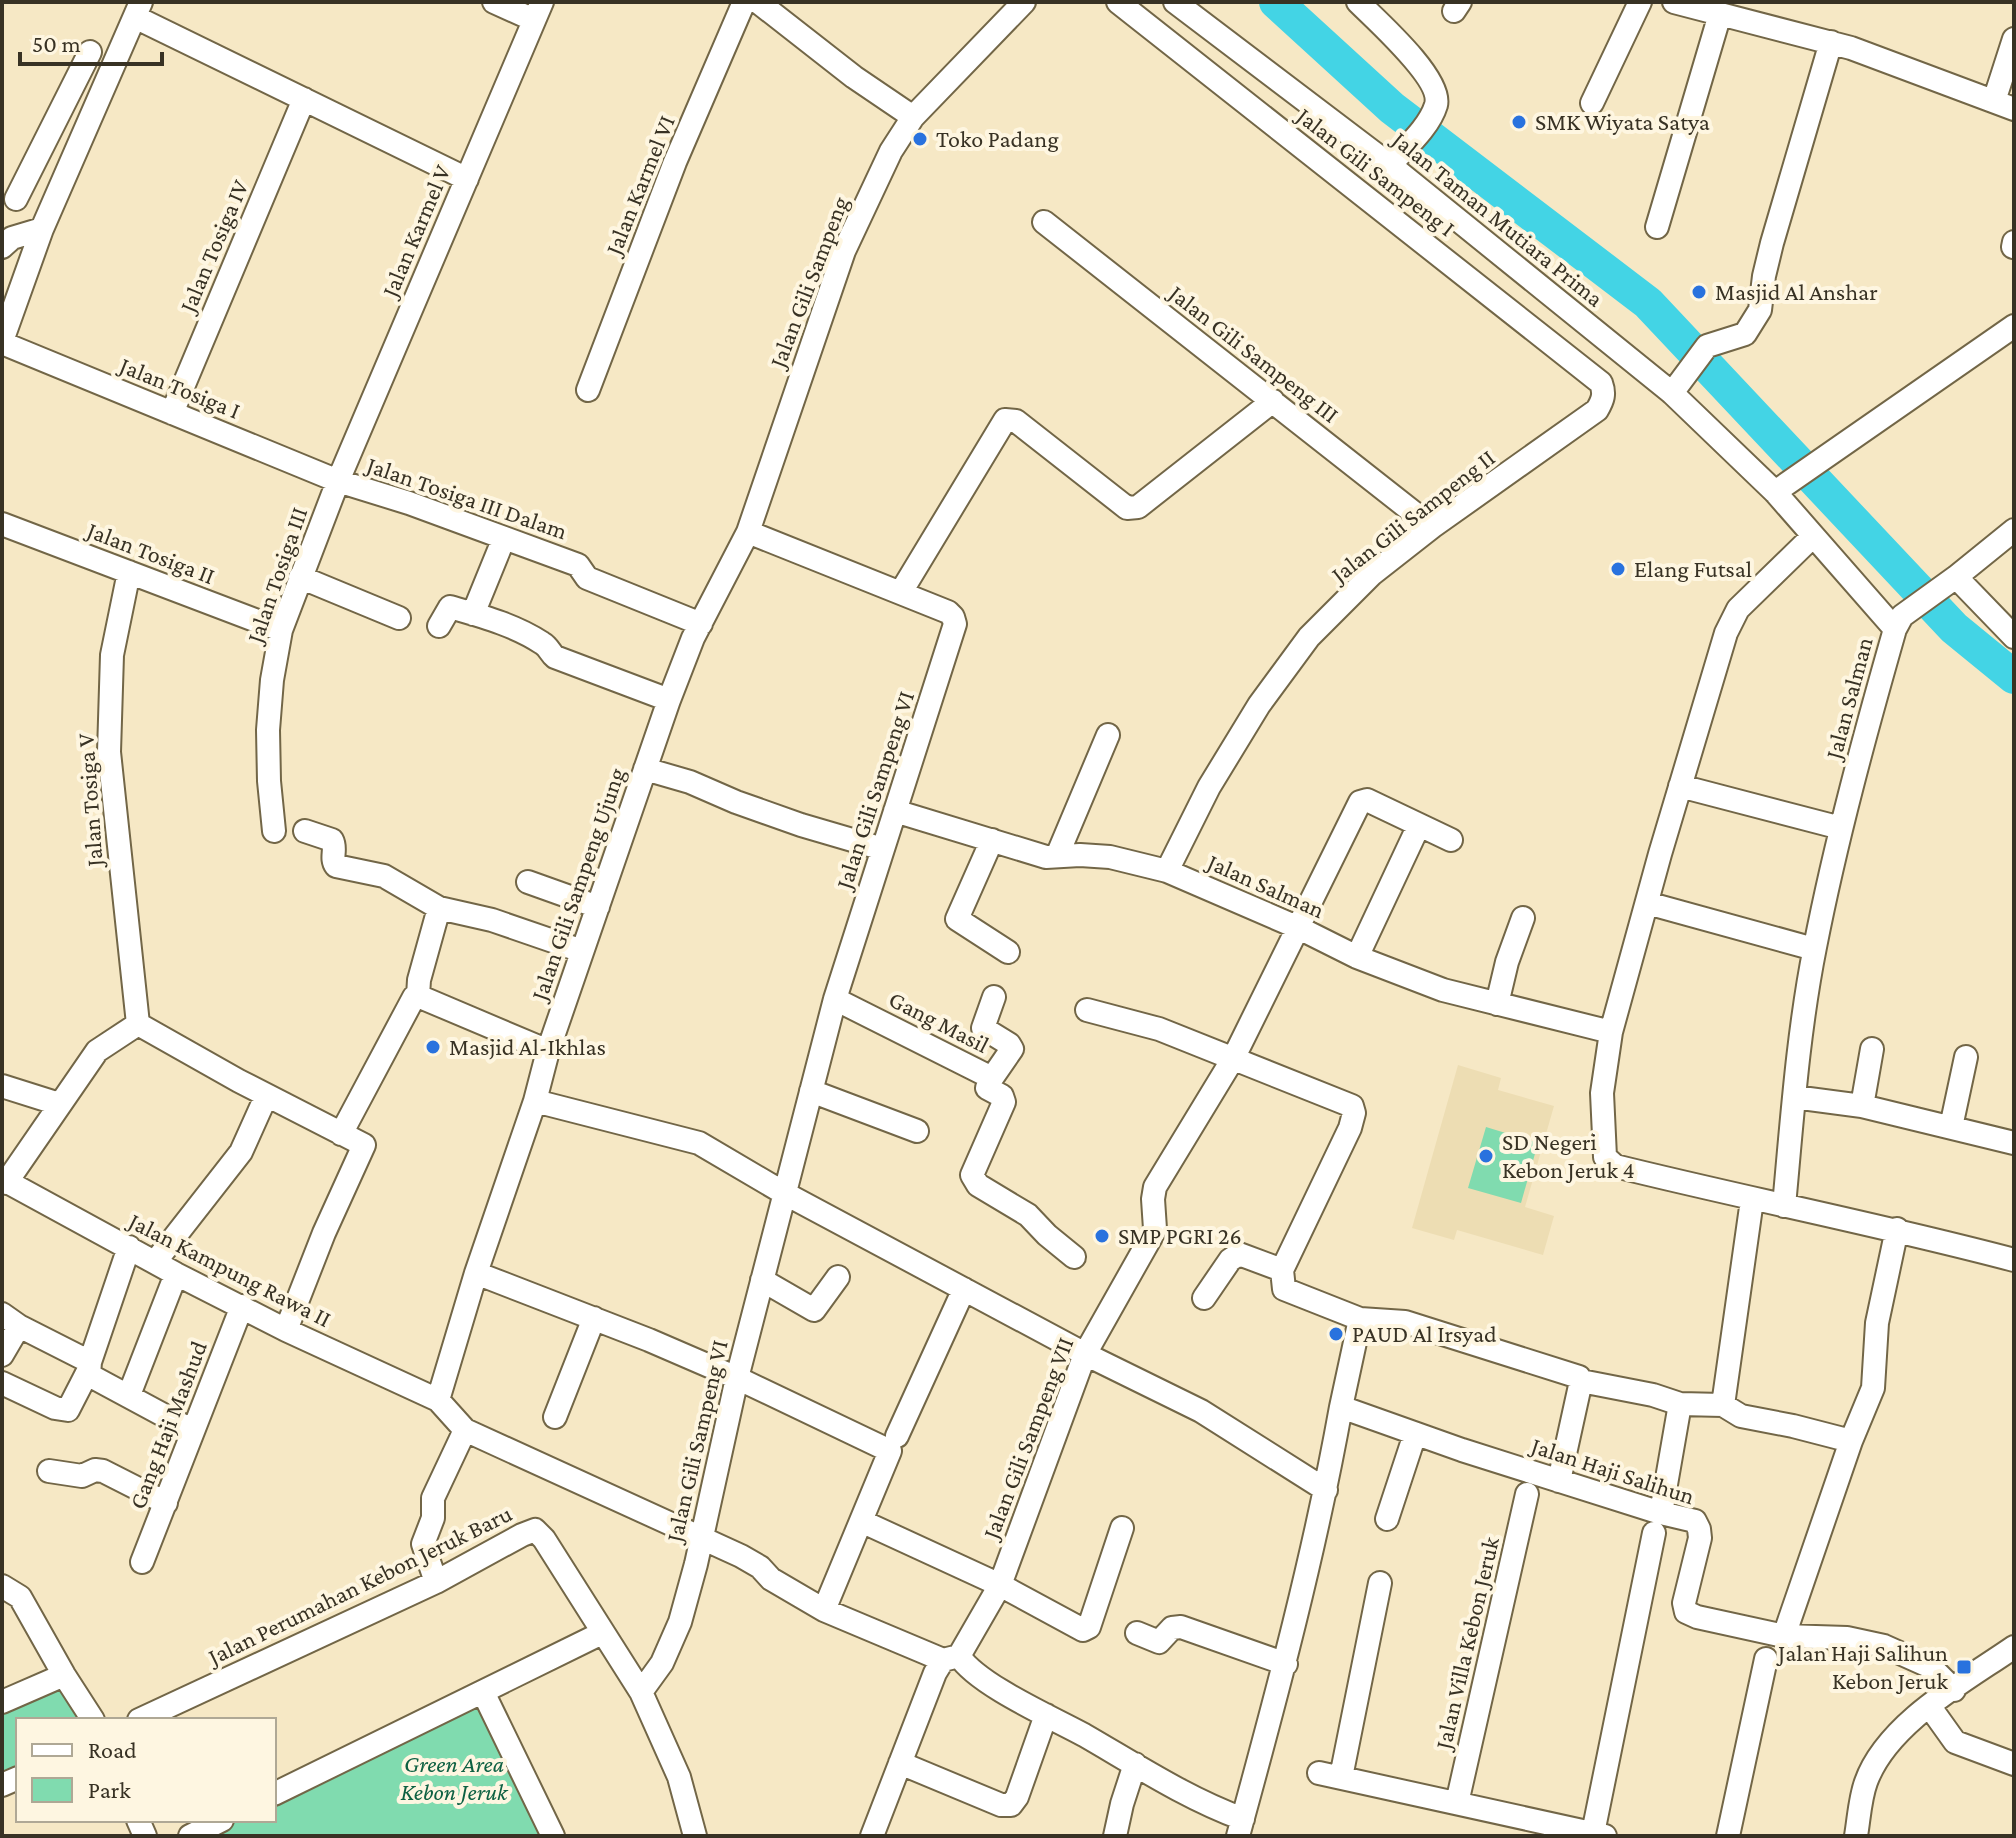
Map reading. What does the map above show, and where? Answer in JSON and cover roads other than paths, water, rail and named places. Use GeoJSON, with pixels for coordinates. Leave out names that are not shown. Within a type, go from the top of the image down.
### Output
{"type":"FeatureCollection","features":[{"type":"Feature","properties":{"kind":"street"},"geometry":{"type":"LineString","coordinates":[[494,2],[538,11]]}},
{"type":"Feature","properties":{"kind":"street","name":"Jalan Karmel VI"},"geometry":{"type":"LineString","coordinates":[[588,390],[675,162],[744,2]]}},
{"type":"Feature","properties":{"kind":"street"},"geometry":{"type":"LineString","coordinates":[[758,2],[854,77],[913,117]]}},
{"type":"Feature","properties":{"kind":"street","name":"Jalan Gili Sampeng"},"geometry":{"type":"LineString","coordinates":[[748,532],[844,251],[891,151],[913,117],[1024,2]]}},
{"type":"Feature","properties":{"kind":"street","name":"Jalan Gili Sampeng I"},"geometry":{"type":"LineString","coordinates":[[1118,2],[1601,383]]}},
{"type":"Feature","properties":{"kind":"street","name":"Jalan Taman Mutiara Prima"},"geometry":{"type":"LineString","coordinates":[[1175,2],[1394,161],[1782,487],[1813,536],[1898,623]]}},
{"type":"Feature","properties":{"kind":"street"},"geometry":{"type":"LineString","coordinates":[[1358,2],[1410,54],[1435,91],[1437,102],[1429,119],[1394,161]]}},
{"type":"Feature","properties":{"kind":"street"},"geometry":{"type":"LineString","coordinates":[[1592,103],[1640,2]]}},
{"type":"Feature","properties":{"kind":"street"},"geometry":{"type":"LineString","coordinates":[[1674,2],[1725,10],[1831,42],[2004,105],[2014,39]]}},
{"type":"Feature","properties":{"kind":"street"},"geometry":{"type":"LineString","coordinates":[[2,342],[42,229],[138,9],[304,99],[467,179]]}},
{"type":"Feature","properties":{"kind":"street"},"geometry":{"type":"LineString","coordinates":[[1657,227],[1725,10]]}},
{"type":"Feature","properties":{"kind":"street","name":"Jalan Karmel V"},"geometry":{"type":"LineString","coordinates":[[338,481],[538,11]]}},
{"type":"Feature","properties":{"kind":"street"},"geometry":{"type":"LineString","coordinates":[[1672,393],[1707,346],[1745,334],[1760,310],[1772,243],[1831,42]]}},
{"type":"Feature","properties":{"kind":"street"},"geometry":{"type":"LineString","coordinates":[[55,198],[20,190],[88,58],[108,74]]}},
{"type":"Feature","properties":{"kind":"street","name":"Jalan Tosiga IV"},"geometry":{"type":"LineString","coordinates":[[172,413],[304,99]]}},
{"type":"Feature","properties":{"kind":"street","name":"Jalan Gili Sampeng III"},"geometry":{"type":"LineString","coordinates":[[1044,222],[1432,527]]}},
{"type":"Feature","properties":{"kind":"street"},"geometry":{"type":"LineString","coordinates":[[2,247],[12,238],[42,229]]}},
{"type":"Feature","properties":{"kind":"street"},"geometry":{"type":"LineString","coordinates":[[1782,487],[2014,326]]}},
{"type":"Feature","properties":{"kind":"street","name":"Jalan Tosiga I"},"geometry":{"type":"LineString","coordinates":[[2,342],[338,481]]}},
{"type":"Feature","properties":{"kind":"street","name":"Jalan Gili Sampeng II"},"geometry":{"type":"LineString","coordinates":[[1167,871],[1209,787],[1259,705],[1309,637],[1372,574],[1432,527],[1597,410],[1603,400],[1601,383]]}},
{"type":"Feature","properties":{"kind":"street"},"geometry":{"type":"LineString","coordinates":[[901,592],[1005,420],[1016,421],[1127,508],[1138,507],[1273,401]]}},
{"type":"Feature","properties":{"kind":"street","name":"Jalan Tosiga III Dalam"},"geometry":{"type":"LineString","coordinates":[[338,481],[578,565],[587,578],[701,624]]}},
{"type":"Feature","properties":{"kind":"street","name":"Jalan Tosiga III"},"geometry":{"type":"LineString","coordinates":[[274,831],[268,730],[272,680],[281,630],[338,481]]}},
{"type":"Feature","properties":{"kind":"street","name":"Jalan Tosiga II"},"geometry":{"type":"LineString","coordinates":[[2,524],[281,630]]}},
{"type":"Feature","properties":{"kind":"street"},"geometry":{"type":"LineString","coordinates":[[1898,623],[2014,530]]}},
{"type":"Feature","properties":{"kind":"street","name":"Jalan Gili Sampeng VI"},"geometry":{"type":"LineString","coordinates":[[641,1692],[662,1663],[680,1622],[737,1378],[835,999],[955,624],[948,612],[748,532]]}},
{"type":"Feature","properties":{"kind":"street","name":"Jalan Gili Sampeng Ujung"},"geometry":{"type":"LineString","coordinates":[[438,1400],[476,1273],[535,1101],[548,1051],[669,700],[701,624],[748,532]]}},
{"type":"Feature","properties":{"kind":"street"},"geometry":{"type":"LineString","coordinates":[[1813,536],[1738,609],[1726,633],[1611,1032],[1602,1093],[1605,1157],[1615,1166],[1752,1200],[1897,1229],[2014,1260]]}},
{"type":"Feature","properties":{"kind":"street"},"geometry":{"type":"LineString","coordinates":[[473,614],[504,538]]}},
{"type":"Feature","properties":{"kind":"street","name":"Jalan Tosiga V"},"geometry":{"type":"LineString","coordinates":[[129,572],[112,655],[109,752],[138,1024]]}},
{"type":"Feature","properties":{"kind":"street"},"geometry":{"type":"LineString","coordinates":[[300,577],[399,618]]}},
{"type":"Feature","properties":{"kind":"street"},"geometry":{"type":"LineString","coordinates":[[1951,580],[2014,637]]}},
{"type":"Feature","properties":{"kind":"street"},"geometry":{"type":"LineString","coordinates":[[439,626],[450,607],[473,614],[544,644],[555,657],[669,700]]}},
{"type":"Feature","properties":{"kind":"street","name":"Jalan Salman"},"geometry":{"type":"LineString","coordinates":[[1784,1206],[1794,1097],[1814,949],[1841,828],[1898,623]]}},
{"type":"Feature","properties":{"kind":"street"},"geometry":{"type":"LineString","coordinates":[[1057,856],[1108,735]]}},
{"type":"Feature","properties":{"kind":"street"},"geometry":{"type":"LineString","coordinates":[[645,769],[690,782],[801,825],[883,849]]}},
{"type":"Feature","properties":{"kind":"street"},"geometry":{"type":"LineString","coordinates":[[1680,786],[1841,828]]}},
{"type":"Feature","properties":{"kind":"street","name":"Jalan Gili Sampeng VII"},"geometry":{"type":"LineString","coordinates":[[872,1836],[926,1693],[1000,1585],[1085,1354],[1155,1229],[1155,1187],[1234,1057],[1360,802],[1367,800],[1451,840]]}},
{"type":"Feature","properties":{"kind":"street","name":"Jalan Salman"},"geometry":{"type":"LineString","coordinates":[[895,811],[1046,857],[1110,857],[1167,871],[1299,928],[1357,957],[1443,990],[1611,1032]]}},
{"type":"Feature","properties":{"kind":"street"},"geometry":{"type":"LineString","coordinates":[[1357,957],[1419,825]]}},
{"type":"Feature","properties":{"kind":"street"},"geometry":{"type":"LineString","coordinates":[[305,831],[332,840],[336,866],[384,876],[439,908],[492,920],[582,951]]}},
{"type":"Feature","properties":{"kind":"street"},"geometry":{"type":"LineString","coordinates":[[992,840],[957,919],[1008,952]]}},
{"type":"Feature","properties":{"kind":"street"},"geometry":{"type":"LineString","coordinates":[[528,882],[598,907]]}},
{"type":"Feature","properties":{"kind":"street"},"geometry":{"type":"LineString","coordinates":[[1647,903],[1814,949]]}},
{"type":"Feature","properties":{"kind":"street"},"geometry":{"type":"LineString","coordinates":[[418,996],[419,980],[439,908]]}},
{"type":"Feature","properties":{"kind":"street"},"geometry":{"type":"LineString","coordinates":[[1497,1004],[1507,962],[1523,918]]}},
{"type":"Feature","properties":{"kind":"street"},"geometry":{"type":"LineString","coordinates":[[341,1134],[414,997],[418,996]]}},
{"type":"Feature","properties":{"kind":"street"},"geometry":{"type":"LineString","coordinates":[[418,996],[548,1051]]}},
{"type":"Feature","properties":{"kind":"street"},"geometry":{"type":"LineString","coordinates":[[992,1078],[1012,1049],[983,1028],[994,997]]}},
{"type":"Feature","properties":{"kind":"street","name":"Gang Masil"},"geometry":{"type":"LineString","coordinates":[[835,999],[992,1078],[987,1088],[1002,1096],[1004,1102],[972,1175],[978,1185],[1028,1215],[1074,1257]]}},
{"type":"Feature","properties":{"kind":"street"},"geometry":{"type":"LineString","coordinates":[[1087,1010],[1159,1029],[1352,1106],[1354,1113],[1350,1128],[1282,1270],[1286,1291],[1360,1319],[1405,1322],[1573,1373],[1581,1381],[1653,1395],[1680,1404],[1723,1405],[1741,1416],[1851,1441]]}},
{"type":"Feature","properties":{"kind":"street"},"geometry":{"type":"LineString","coordinates":[[4,1181],[97,1051],[138,1024],[364,1145],[324,1233],[286,1330]]}},
{"type":"Feature","properties":{"kind":"street"},"geometry":{"type":"LineString","coordinates":[[1862,1106],[1872,1049]]}},
{"type":"Feature","properties":{"kind":"street"},"geometry":{"type":"LineString","coordinates":[[1951,1127],[1966,1057]]}},
{"type":"Feature","properties":{"kind":"street"},"geometry":{"type":"LineString","coordinates":[[2,1086],[59,1104]]}},
{"type":"Feature","properties":{"kind":"street"},"geometry":{"type":"LineString","coordinates":[[811,1091],[917,1131]]}},
{"type":"Feature","properties":{"kind":"street"},"geometry":{"type":"LineString","coordinates":[[1794,1097],[1862,1106],[2014,1143]]}},
{"type":"Feature","properties":{"kind":"street"},"geometry":{"type":"LineString","coordinates":[[535,1101],[699,1143],[784,1193],[1085,1354],[1201,1411],[1326,1490]]}},
{"type":"Feature","properties":{"kind":"street"},"geometry":{"type":"LineString","coordinates":[[155,1262],[241,1152],[263,1103]]}},
{"type":"Feature","properties":{"kind":"street","name":"Jalan Kampung Rawa II"},"geometry":{"type":"LineString","coordinates":[[4,1181],[286,1330],[438,1400]]}},
{"type":"Feature","properties":{"kind":"street"},"geometry":{"type":"LineString","coordinates":[[1723,1405],[1752,1200]]}},
{"type":"Feature","properties":{"kind":"street"},"geometry":{"type":"LineString","coordinates":[[1784,1636],[1851,1441],[1873,1388],[1877,1323],[1897,1229]]}},
{"type":"Feature","properties":{"kind":"street"},"geometry":{"type":"LineString","coordinates":[[2,1383],[55,1408],[68,1410],[89,1368],[129,1247]]}},
{"type":"Feature","properties":{"kind":"street"},"geometry":{"type":"LineString","coordinates":[[1204,1298],[1230,1260],[1239,1254],[1282,1270]]}},
{"type":"Feature","properties":{"kind":"street"},"geometry":{"type":"LineString","coordinates":[[476,1273],[737,1378],[890,1451],[824,1610]]}},
{"type":"Feature","properties":{"kind":"street"},"geometry":{"type":"LineString","coordinates":[[129,1395],[176,1274]]}},
{"type":"Feature","properties":{"kind":"street"},"geometry":{"type":"LineString","coordinates":[[762,1280],[814,1310],[838,1277]]}},
{"type":"Feature","properties":{"kind":"street"},"geometry":{"type":"LineString","coordinates":[[897,1436],[964,1289]]}},
{"type":"Feature","properties":{"kind":"street","name":"Gang Haji Mashud"},"geometry":{"type":"LineString","coordinates":[[142,1562],[242,1306]]}},
{"type":"Feature","properties":{"kind":"street"},"geometry":{"type":"LineString","coordinates":[[555,1417],[594,1318]]}},
{"type":"Feature","properties":{"kind":"street"},"geometry":{"type":"LineString","coordinates":[[438,1400],[465,1430],[751,1561],[771,1579],[824,1610],[951,1658],[1241,1828],[1286,1664],[1326,1490],[1360,1319]]}},
{"type":"Feature","properties":{"kind":"street"},"geometry":{"type":"LineString","coordinates":[[2,1355],[10,1320],[129,1395],[193,1431]]}},
{"type":"Feature","properties":{"kind":"street"},"geometry":{"type":"LineString","coordinates":[[1559,1481],[1581,1381]]}},
{"type":"Feature","properties":{"kind":"street"},"geometry":{"type":"LineString","coordinates":[[1380,1583],[1330,1775],[1599,1835],[1680,1404]]}},
{"type":"Feature","properties":{"kind":"street","name":"Jalan Haji Salihun"},"geometry":{"type":"LineString","coordinates":[[1341,1407],[1559,1481],[1658,1523],[1695,1521],[1700,1538],[1684,1603],[1686,1612],[1784,1636],[1847,1638],[1884,1646],[1931,1667],[1954,1690]]}},
{"type":"Feature","properties":{"kind":"street"},"geometry":{"type":"LineString","coordinates":[[436,1582],[423,1544],[433,1518],[433,1498],[465,1430]]}},
{"type":"Feature","properties":{"kind":"street"},"geometry":{"type":"LineString","coordinates":[[1387,1519],[1415,1434]]}},
{"type":"Feature","properties":{"kind":"street"},"geometry":{"type":"LineString","coordinates":[[49,1471],[82,1476],[95,1470],[103,1471],[166,1503]]}},
{"type":"Feature","properties":{"kind":"street","name":"Jalan Villa Kebon Jeruk"},"geometry":{"type":"LineString","coordinates":[[1457,1803],[1527,1494]]}},
{"type":"Feature","properties":{"kind":"street"},"geometry":{"type":"LineString","coordinates":[[861,1521],[1000,1585],[1077,1629],[1087,1630],[1122,1528]]}},
{"type":"Feature","properties":{"kind":"street","name":"Jalan Perumahan Kebon Jeruk Baru"},"geometry":{"type":"LineString","coordinates":[[143,1718],[436,1582],[535,1530],[544,1539],[641,1692],[679,1777],[695,1836]]}},
{"type":"Feature","properties":{"kind":"street"},"geometry":{"type":"LineString","coordinates":[[2,1586],[20,1597],[92,1718]]}},
{"type":"Feature","properties":{"kind":"street"},"geometry":{"type":"LineString","coordinates":[[1137,1633],[1159,1642],[1172,1628],[1181,1627],[1286,1664]]}},
{"type":"Feature","properties":{"kind":"street"},"geometry":{"type":"LineString","coordinates":[[276,1793],[602,1633]]}},
{"type":"Feature","properties":{"kind":"street"},"geometry":{"type":"LineString","coordinates":[[1856,1836],[1866,1782],[1877,1758],[1899,1731],[2014,1647]]}},
{"type":"Feature","properties":{"kind":"street"},"geometry":{"type":"LineString","coordinates":[[1728,1836],[1766,1659]]}},
{"type":"Feature","properties":{"kind":"street"},"geometry":{"type":"LineString","coordinates":[[2,1702],[64,1675]]}},
{"type":"Feature","properties":{"kind":"street"},"geometry":{"type":"LineString","coordinates":[[483,1692],[553,1836]]}},
{"type":"Feature","properties":{"kind":"street"},"geometry":{"type":"LineString","coordinates":[[1930,1707],[1955,1742],[2014,1764]]}},
{"type":"Feature","properties":{"kind":"street"},"geometry":{"type":"LineString","coordinates":[[900,1763],[1001,1805],[1011,1805],[1017,1797],[1046,1715]]}},
{"type":"Feature","properties":{"kind":"street"},"geometry":{"type":"LineString","coordinates":[[1115,1836],[1135,1764]]}},
{"type":"Feature","properties":{"kind":"street"},"geometry":{"type":"LineString","coordinates":[[190,1836],[218,1822]]}},
{"type":"Feature","properties":{"kind":"waterway"},"geometry":{"type":"LineString","coordinates":[[1276,2],[1392,108],[1648,303],[1954,628],[2014,677]]}},
{"type":"Feature","properties":{"kind":"place","name":"SMK Wiyata Satya"},"geometry":{"type":"Point","coordinates":[1519,122]}},
{"type":"Feature","properties":{"kind":"place","name":"Toko Padang"},"geometry":{"type":"Point","coordinates":[920,139]}},
{"type":"Feature","properties":{"kind":"place","name":"Masjid Al Anshar"},"geometry":{"type":"Point","coordinates":[1699,292]}},
{"type":"Feature","properties":{"kind":"place","name":"Elang Futsal"},"geometry":{"type":"Point","coordinates":[1618,569]}},
{"type":"Feature","properties":{"kind":"place","name":"Masjid Al-Ikhlas"},"geometry":{"type":"Point","coordinates":[433,1047]}},
{"type":"Feature","properties":{"kind":"place","name":"SD Negeri Kebon Jeruk 4"},"geometry":{"type":"Point","coordinates":[1486,1156]}},
{"type":"Feature","properties":{"kind":"place","name":"SMP PGRI 26"},"geometry":{"type":"Point","coordinates":[1102,1236]}},
{"type":"Feature","properties":{"kind":"place","name":"PAUD Al Irsyad"},"geometry":{"type":"Point","coordinates":[1336,1334]}},
{"type":"Feature","properties":{"kind":"place","name":"Jalan Haji Salihun Kebon Jeruk"},"geometry":{"type":"Point","coordinates":[1964,1667]}},
{"type":"Feature","properties":{"kind":"park label","name":"Green Area Kebon Jeruk"},"geometry":{"type":"Point","coordinates":[454,1778]}}]}
